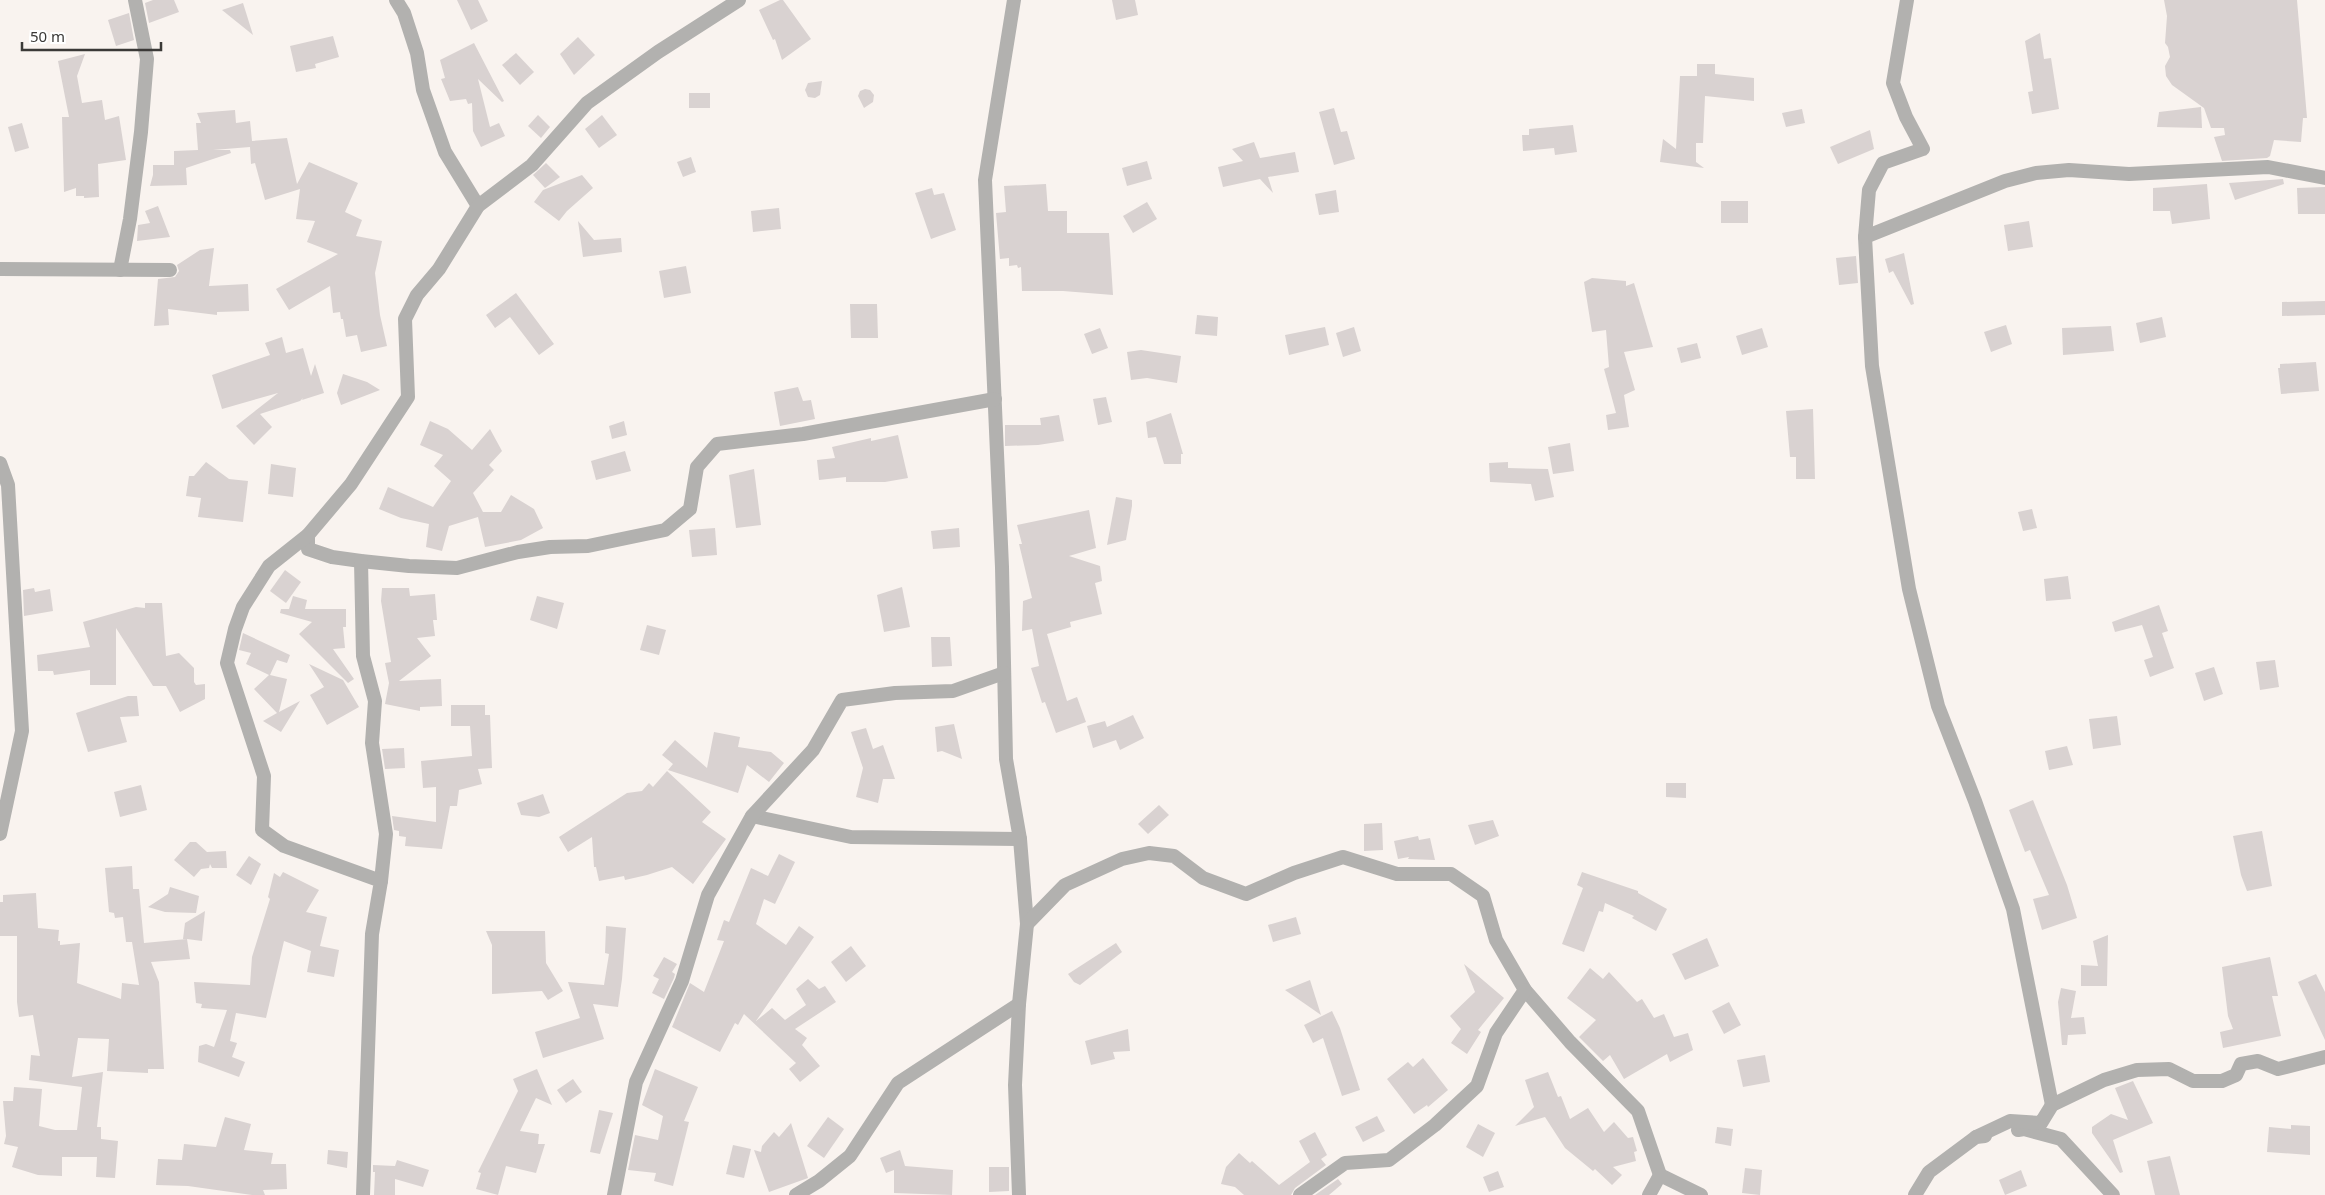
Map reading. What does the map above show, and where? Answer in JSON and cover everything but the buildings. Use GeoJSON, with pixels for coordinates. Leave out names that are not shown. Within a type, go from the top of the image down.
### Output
{"type":"FeatureCollection","features":[{"type":"Feature","properties":{"kind":"street"},"geometry":{"type":"LineString","coordinates":[[120,270],[130,219],[141,132],[147,59],[135,0]]}},
{"type":"Feature","properties":{"kind":"street"},"geometry":{"type":"LineString","coordinates":[[396,0],[404,13],[414,45],[423,90],[445,152],[478,206]]}},
{"type":"Feature","properties":{"kind":"street"},"geometry":{"type":"LineString","coordinates":[[381,881],[284,846],[262,830],[264,776],[227,663],[244,607],[269,566],[308,535],[351,484],[408,397],[406,319],[416,295],[439,269],[478,206],[532,165],[571,119],[604,89],[699,24],[739,0]]}},
{"type":"Feature","properties":{"kind":"street"},"geometry":{"type":"LineString","coordinates":[[1014,0],[985,180],[995,399],[1006,759],[1020,839],[1027,924],[1019,1004],[1015,1085],[1019,1195]]}},
{"type":"Feature","properties":{"kind":"street"},"geometry":{"type":"LineString","coordinates":[[1907,0],[1893,83],[1906,117],[1923,149],[1883,163],[1869,190],[1865,237],[1872,366],[1908,589],[1938,706],[1976,801],[2013,909],[2052,1105]]}},
{"type":"Feature","properties":{"kind":"street"},"geometry":{"type":"LineString","coordinates":[[1865,237],[2005,181],[2036,173],[2069,170],[2129,174],[2268,167],[2325,178]]}},
{"type":"Feature","properties":{"kind":"street"},"geometry":{"type":"LineString","coordinates":[[0,269],[170,270]]}},
{"type":"Feature","properties":{"kind":"street"},"geometry":{"type":"LineString","coordinates":[[308,535],[308,549],[332,557],[409,566],[457,568],[518,552],[550,547],[588,546],[665,530],[690,509],[696,467],[717,444],[803,434],[995,399]]}},
{"type":"Feature","properties":{"kind":"street"},"geometry":{"type":"LineString","coordinates":[[0,464],[8,485],[22,731],[0,834]]}},
{"type":"Feature","properties":{"kind":"street"},"geometry":{"type":"LineString","coordinates":[[361,561],[363,656],[375,701],[372,743],[386,834],[381,881],[372,934],[363,1195]]}},
{"type":"Feature","properties":{"kind":"street"},"geometry":{"type":"LineString","coordinates":[[619,1194],[636,1082],[682,981],[708,895],[752,816],[813,750],[842,700],[896,693],[953,691],[1004,673]]}},
{"type":"Feature","properties":{"kind":"street"},"geometry":{"type":"LineString","coordinates":[[752,816],[851,837],[1020,839]]}},
{"type":"Feature","properties":{"kind":"street"},"geometry":{"type":"LineString","coordinates":[[1027,924],[1065,884],[1122,859],[1149,853],[1174,856],[1203,878],[1246,894],[1294,873],[1343,857],[1397,874],[1451,874],[1482,896],[1496,940],[1525,990],[1570,1042],[1638,1111],[1660,1175],[1701,1195]]}},
{"type":"Feature","properties":{"kind":"street"},"geometry":{"type":"LineString","coordinates":[[1300,1195],[1345,1163],[1389,1160],[1434,1125],[1477,1086],[1496,1033],[1525,990]]}},
{"type":"Feature","properties":{"kind":"street"},"geometry":{"type":"LineString","coordinates":[[796,1195],[819,1181],[850,1156],[898,1083],[1019,1004]]}},
{"type":"Feature","properties":{"kind":"street"},"geometry":{"type":"LineString","coordinates":[[1915,1195],[1929,1172],[1976,1137],[2010,1121],[2042,1123],[2052,1105],[2104,1080],[2138,1070],[2169,1069],[2193,1081],[2222,1081],[2236,1075],[2241,1064],[2258,1061],[2278,1068],[2325,1057]]}},
{"type":"Feature","properties":{"kind":"street"},"geometry":{"type":"LineString","coordinates":[[1976,1137],[2024,1129],[2060,1139],[2113,1195]]}},
{"type":"Feature","properties":{"kind":"street"},"geometry":{"type":"LineString","coordinates":[[1649,1195],[1660,1175]]}}]}
